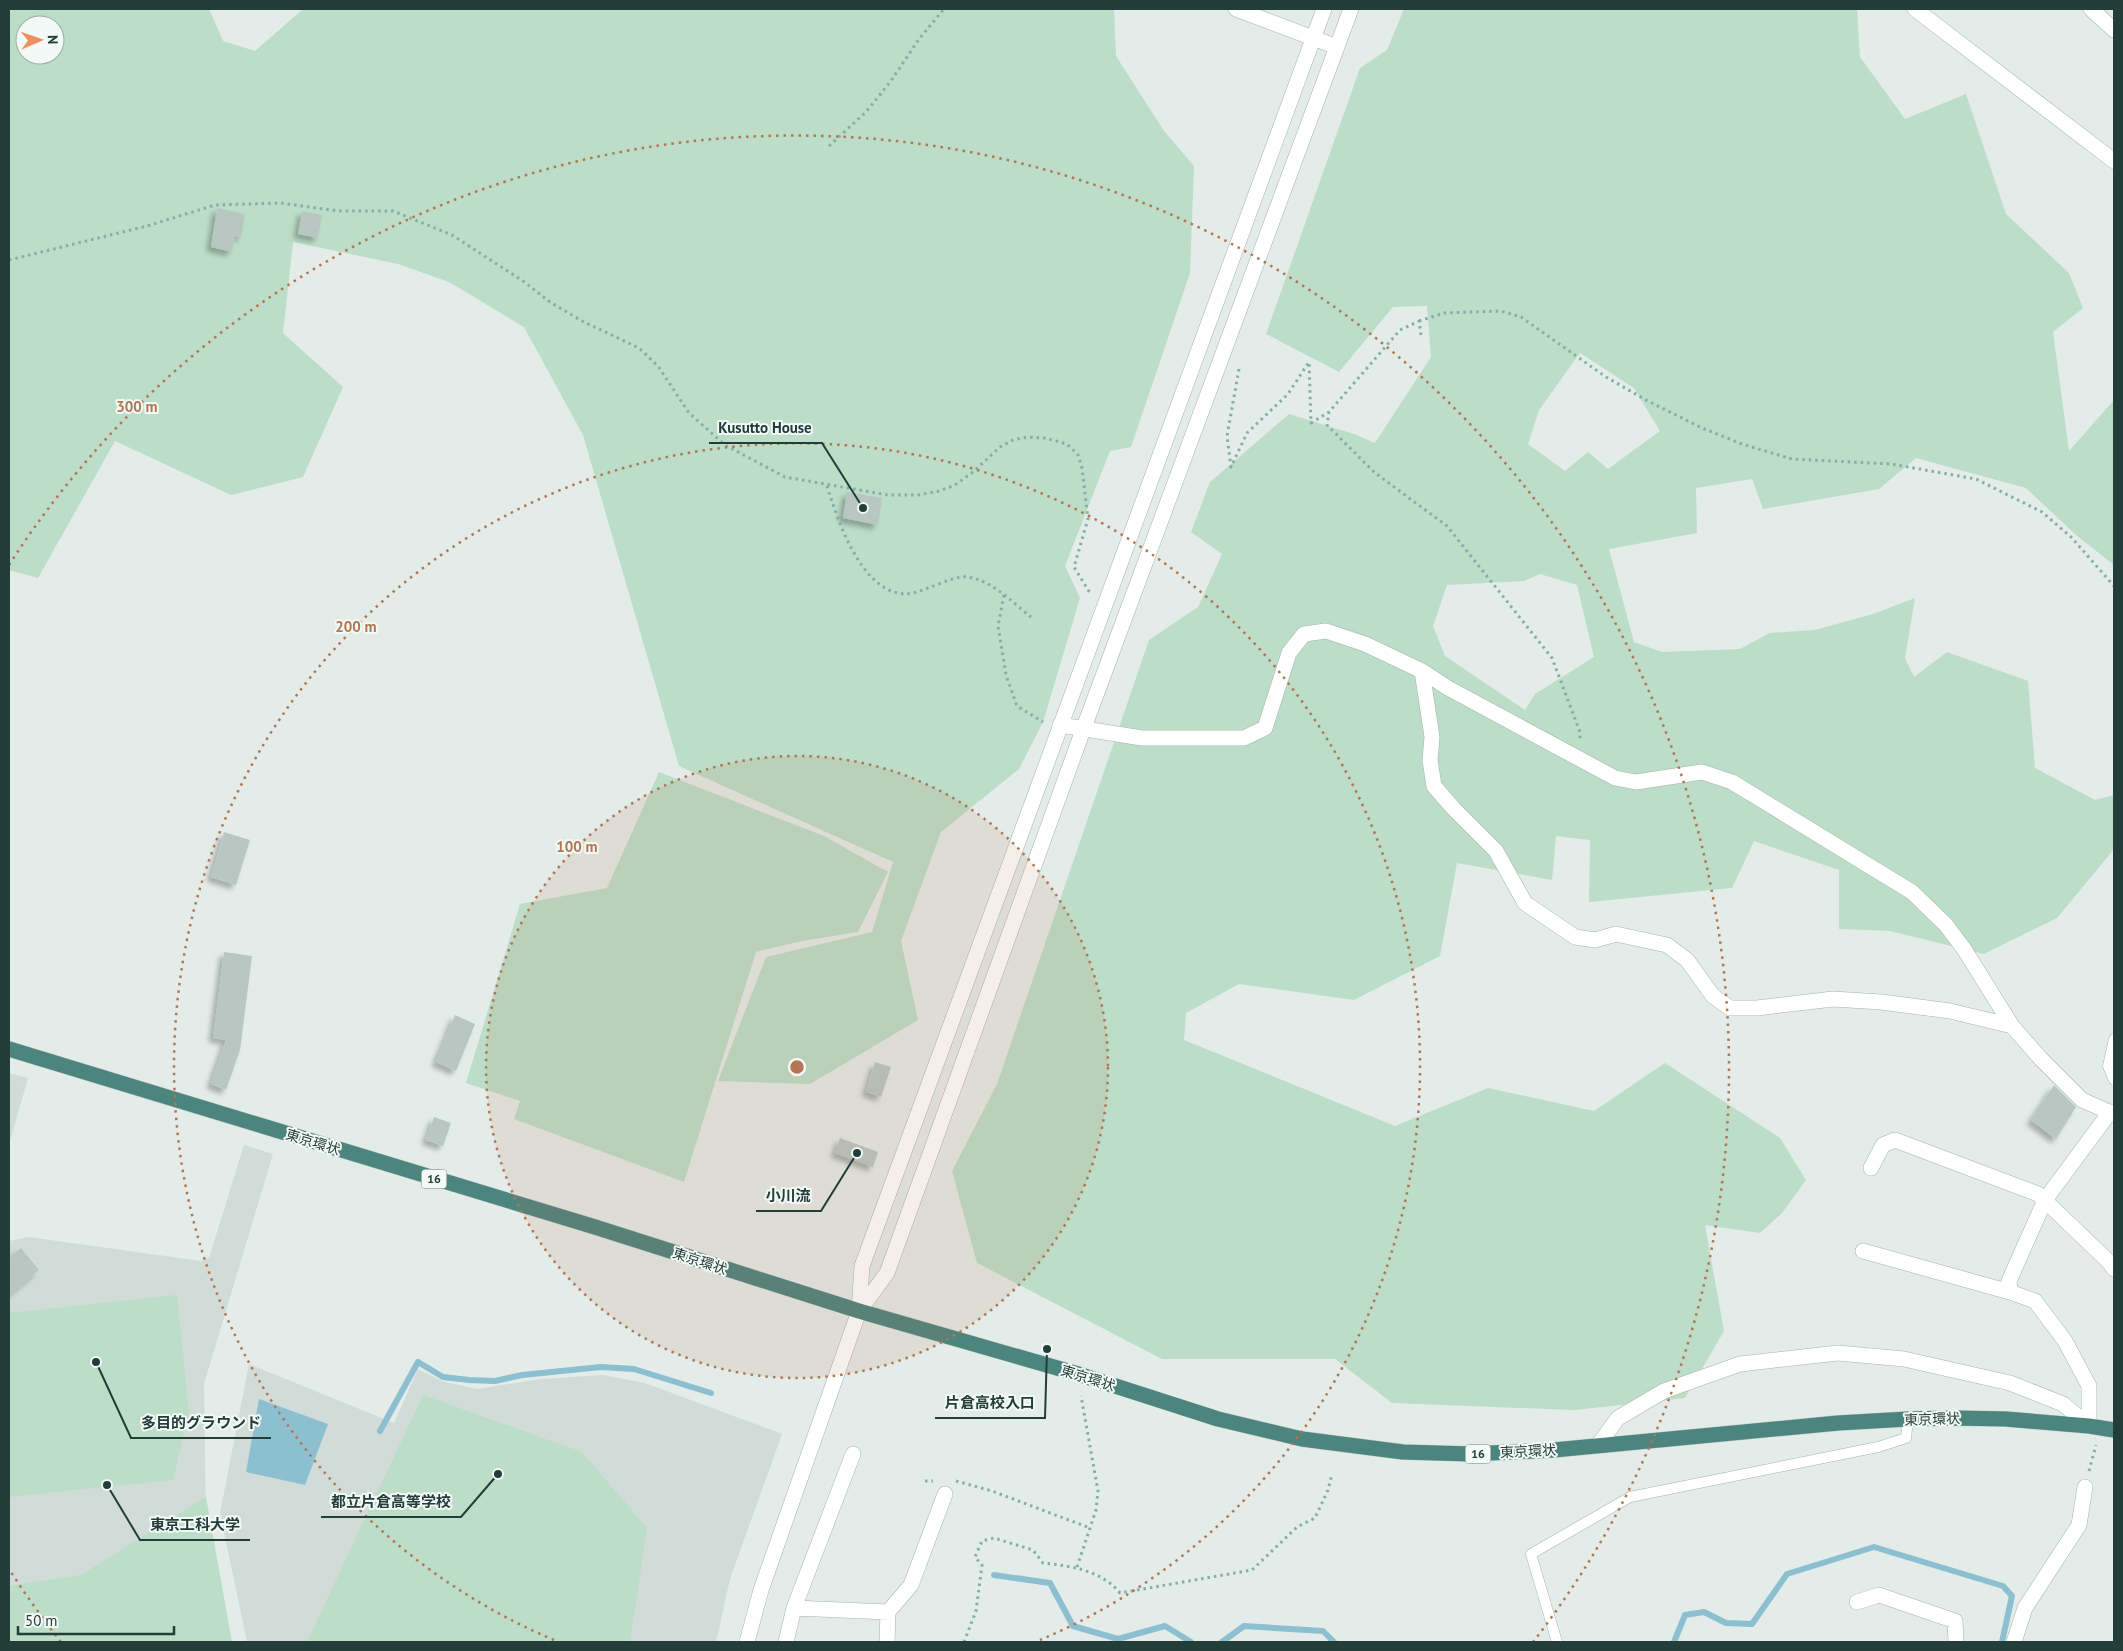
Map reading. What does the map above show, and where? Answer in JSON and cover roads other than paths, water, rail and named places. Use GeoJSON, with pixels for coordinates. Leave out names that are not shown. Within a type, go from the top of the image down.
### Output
{"type":"FeatureCollection","features":[{"type":"Feature","properties":{"kind":"highway","name":"東京環状"},"geometry":{"type":"LineString","coordinates":[[9,1049],[595,1227],[859,1311],[1078,1374],[1218,1419],[1302,1439],[1403,1452],[1461,1454],[1554,1450],[1908,1419],[2006,1419],[2090,1426],[2114,1430]]}},
{"type":"Feature","properties":{"kind":"street"},"geometry":{"type":"LineString","coordinates":[[1236,9],[1337,47]]}},
{"type":"Feature","properties":{"kind":"street"},"geometry":{"type":"LineString","coordinates":[[747,1642],[761,1590],[859,1311],[862,1266],[1324,9]]}},
{"type":"Feature","properties":{"kind":"street"},"geometry":{"type":"LineString","coordinates":[[859,1311],[887,1273],[1083,730],[1350,9]]}},
{"type":"Feature","properties":{"kind":"street"},"geometry":{"type":"LineString","coordinates":[[1915,9],[2114,161]]}},
{"type":"Feature","properties":{"kind":"street"},"geometry":{"type":"LineString","coordinates":[[2091,9],[2114,30]]}},
{"type":"Feature","properties":{"kind":"street"},"geometry":{"type":"LineString","coordinates":[[1060,725],[1142,738],[1244,738],[1265,728],[1289,653],[1304,634],[1326,631],[1365,644],[1422,671],[1448,688],[1615,778],[1636,782],[1702,772],[1732,782],[1912,892],[1946,925],[1964,949],[2012,1026],[2082,1100],[2112,1113],[2045,1200],[2009,1281],[2010,1292]]}},
{"type":"Feature","properties":{"kind":"street"},"geometry":{"type":"LineString","coordinates":[[1422,671],[1432,737],[1430,760],[1434,786],[1453,808],[1496,850],[1524,903],[1576,937],[1595,940],[1616,934],[1667,945],[1687,960],[1713,996],[1730,1008],[1757,1008],[1833,999],[1881,1002],[1950,1011],[2012,1026]]}},
{"type":"Feature","properties":{"kind":"street"},"geometry":{"type":"LineString","coordinates":[[1871,1168],[1883,1145],[1895,1140],[2038,1194],[2114,1269]]}},
{"type":"Feature","properties":{"kind":"street"},"geometry":{"type":"LineString","coordinates":[[1863,1251],[2010,1292],[2035,1301],[2065,1341],[2089,1386],[2090,1426]]}},
{"type":"Feature","properties":{"kind":"street"},"geometry":{"type":"LineString","coordinates":[[1598,1445],[1618,1418],[1664,1391],[1740,1364],[1838,1353],[1904,1359],[2010,1383],[2064,1404],[2090,1426]]}},
{"type":"Feature","properties":{"kind":"street"},"geometry":{"type":"LineString","coordinates":[[786,1642],[794,1608],[853,1454]]}},
{"type":"Feature","properties":{"kind":"street"},"geometry":{"type":"LineString","coordinates":[[2014,1642],[2025,1608],[2080,1525],[2085,1487]]}},
{"type":"Feature","properties":{"kind":"street"},"geometry":{"type":"LineString","coordinates":[[888,1642],[888,1612],[911,1585],[944,1494]]}},
{"type":"Feature","properties":{"kind":"street"},"geometry":{"type":"LineString","coordinates":[[1857,1602],[1879,1595],[1955,1621],[1956,1642]]}},
{"type":"Feature","properties":{"kind":"street"},"geometry":{"type":"LineString","coordinates":[[794,1608],[888,1612]]}},
{"type":"Feature","properties":{"kind":"lane"},"geometry":{"type":"LineString","coordinates":[[2114,1039],[2108,1066],[2114,1080]]}},
{"type":"Feature","properties":{"kind":"lane"},"geometry":{"type":"LineString","coordinates":[[1557,1642],[1531,1554],[1630,1497],[1878,1448],[1906,1438],[1908,1419]]}},
{"type":"Feature","properties":{"kind":"water"},"geometry":{"type":"Polygon","coordinates":[[[259,1399],[328,1424],[305,1485],[246,1472],[259,1399]]]}},
{"type":"Feature","properties":{"kind":"waterway"},"geometry":{"type":"LineString","coordinates":[[380,1431],[418,1362],[443,1377],[495,1381],[522,1375],[601,1367],[634,1369],[711,1393]]}},
{"type":"Feature","properties":{"kind":"waterway"},"geometry":{"type":"LineString","coordinates":[[1674,1642],[1685,1615],[1704,1612],[1726,1623],[1752,1624],[1787,1574],[1874,1547],[2003,1586],[2012,1596],[2002,1642]]}},
{"type":"Feature","properties":{"kind":"waterway"},"geometry":{"type":"LineString","coordinates":[[994,1575],[1050,1583],[1073,1626],[1118,1639],[1165,1626],[1191,1642]]}},
{"type":"Feature","properties":{"kind":"waterway"},"geometry":{"type":"LineString","coordinates":[[1222,1642],[1244,1626],[1323,1631],[1334,1642]]}},
{"type":"Feature","properties":{"kind":"place","name":"Kusutto House"},"geometry":{"type":"Point","coordinates":[863,508]}},
{"type":"Feature","properties":{"kind":"place","name":"小川流"},"geometry":{"type":"Point","coordinates":[857,1153]}},
{"type":"Feature","properties":{"kind":"place","name":"片倉高校入口"},"geometry":{"type":"Point","coordinates":[1047,1349]}},
{"type":"Feature","properties":{"kind":"place","name":"多目的グラウンド"},"geometry":{"type":"Point","coordinates":[96,1362]}},
{"type":"Feature","properties":{"kind":"place","name":"都立片倉高等学校"},"geometry":{"type":"Point","coordinates":[498,1474]}},
{"type":"Feature","properties":{"kind":"place","name":"東京工科大学"},"geometry":{"type":"Point","coordinates":[107,1485]}}]}
